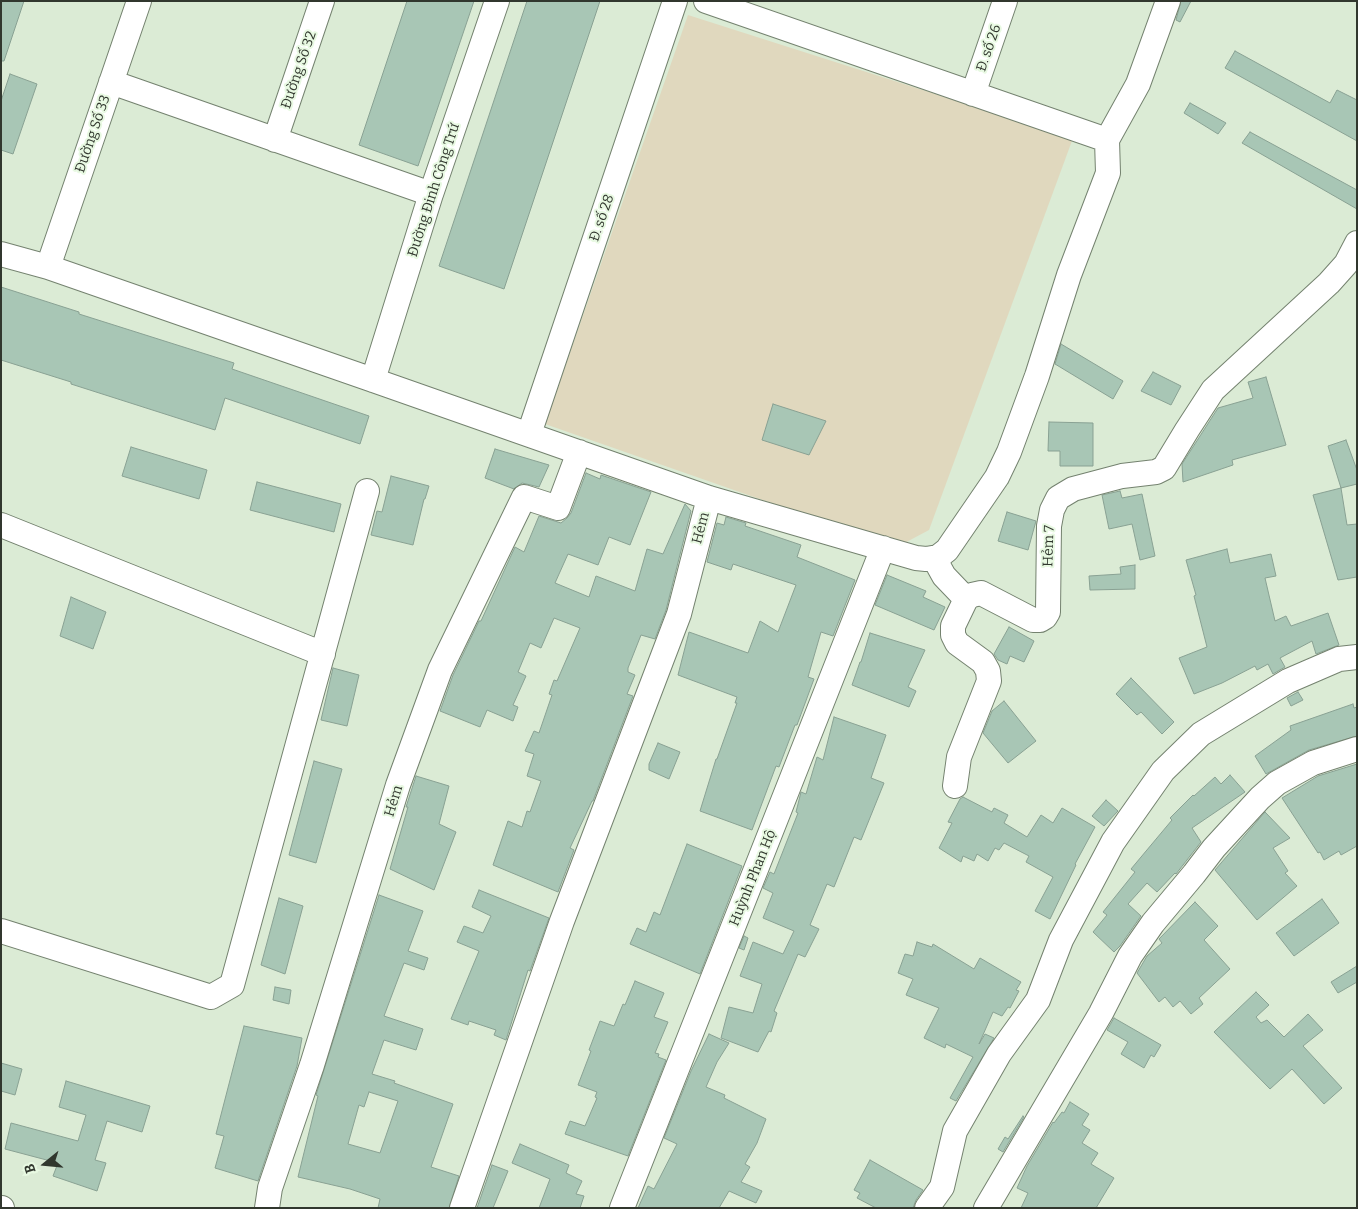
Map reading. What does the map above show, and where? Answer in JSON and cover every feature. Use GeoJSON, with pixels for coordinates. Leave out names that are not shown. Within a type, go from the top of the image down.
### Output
{"type":"FeatureCollection","features":[{"type":"Feature","properties":{"kind":"street","name":"Đường Số 33"},"geometry":{"type":"LineString","coordinates":[[48,267],[139,1]]}},
{"type":"Feature","properties":{"kind":"street","name":"Đường Số 32"},"geometry":{"type":"LineString","coordinates":[[276,140],[322,1]]}},
{"type":"Feature","properties":{"kind":"street","name":"Đường Đinh Công Trứ"},"geometry":{"type":"LineString","coordinates":[[374,380],[431,194],[497,1]]}},
{"type":"Feature","properties":{"kind":"street","name":"Đ. số 28"},"geometry":{"type":"LineString","coordinates":[[529,434],[675,1]]}},
{"type":"Feature","properties":{"kind":"street"},"geometry":{"type":"LineString","coordinates":[[706,1],[1107,140]]}},
{"type":"Feature","properties":{"kind":"street","name":"Đ. số 26"},"geometry":{"type":"LineString","coordinates":[[973,94],[1005,1]]}},
{"type":"Feature","properties":{"kind":"street"},"geometry":{"type":"LineString","coordinates":[[1,254],[48,267],[709,498],[916,558],[938,557],[947,550],[997,477],[1009,452],[1037,376],[1069,275],[1108,173],[1107,140],[1138,84],[1168,1]]}},
{"type":"Feature","properties":{"kind":"street"},"geometry":{"type":"LineString","coordinates":[[111,82],[431,194]]}},
{"type":"Feature","properties":{"kind":"street","name":"Hẻm 7"},"geometry":{"type":"LineString","coordinates":[[966,599],[972,595],[981,594],[1033,620],[1040,620],[1045,617],[1048,612],[1049,526],[1052,510],[1058,498],[1073,488],[1122,476],[1156,472],[1164,468],[1214,390],[1329,283],[1346,264],[1357,243]]}},
{"type":"Feature","properties":{"kind":"street","name":"Hẻm"},"geometry":{"type":"LineString","coordinates":[[267,1208],[270,1188],[312,1065],[398,785],[440,670],[524,497],[558,508],[579,452]]}},
{"type":"Feature","properties":{"kind":"street"},"geometry":{"type":"LineString","coordinates":[[1,931],[211,997],[232,985],[366,491]]}},
{"type":"Feature","properties":{"kind":"street","name":"Hẻm"},"geometry":{"type":"LineString","coordinates":[[462,1208],[562,921],[679,614],[709,498]]}},
{"type":"Feature","properties":{"kind":"street"},"geometry":{"type":"LineString","coordinates":[[1,525],[323,654]]}},
{"type":"Feature","properties":{"kind":"street","name":"Huỳnh Phan Hộ"},"geometry":{"type":"LineString","coordinates":[[622,1208],[883,548]]}},
{"type":"Feature","properties":{"kind":"street"},"geometry":{"type":"LineString","coordinates":[[938,557],[939,568],[944,576],[966,599],[953,626],[953,635],[957,643],[983,662],[988,671],[989,681],[959,757],[955,786]]}},
{"type":"Feature","properties":{"kind":"street"},"geometry":{"type":"LineString","coordinates":[[928,1208],[942,1187],[955,1131],[999,1054],[1038,1000],[1061,940],[1113,842],[1163,771],[1201,734],[1288,681],[1339,659],[1357,657]]}},
{"type":"Feature","properties":{"kind":"street"},"geometry":{"type":"LineString","coordinates":[[986,1208],[1101,1014],[1130,956],[1153,923],[1238,821],[1278,783],[1313,763],[1357,749]]}},
{"type":"Feature","properties":{"kind":"shaded area"},"geometry":{"type":"Polygon","coordinates":[[[688,15],[1073,138],[929,530],[897,547],[545,424],[688,15]]]}},
{"type":"Feature","properties":{"kind":"building"},"geometry":{"type":"Polygon","coordinates":[[[1,1],[24,1],[4,61],[1,61],[1,1]]]}},
{"type":"Feature","properties":{"kind":"building"},"geometry":{"type":"Polygon","coordinates":[[[407,1],[474,1],[418,166],[359,145],[407,1]]]}},
{"type":"Feature","properties":{"kind":"building"},"geometry":{"type":"Polygon","coordinates":[[[527,1],[600,1],[504,289],[439,266],[527,1]]]}},
{"type":"Feature","properties":{"kind":"building"},"geometry":{"type":"Polygon","coordinates":[[[1181,1],[1191,1],[1180,22],[1176,20],[1181,1]]]}},
{"type":"Feature","properties":{"kind":"building"},"geometry":{"type":"Polygon","coordinates":[[[1235,51],[1330,103],[1337,90],[1357,100],[1357,141],[1225,68],[1235,51]]]}},
{"type":"Feature","properties":{"kind":"building"},"geometry":{"type":"Polygon","coordinates":[[[10,74],[37,84],[13,154],[1,150],[1,101],[10,74]]]}},
{"type":"Feature","properties":{"kind":"building"},"geometry":{"type":"Polygon","coordinates":[[[1190,103],[1226,123],[1218,134],[1184,113],[1190,103]]]}},
{"type":"Feature","properties":{"kind":"building"},"geometry":{"type":"Polygon","coordinates":[[[1250,132],[1357,190],[1357,209],[1242,143],[1250,132]]]}},
{"type":"Feature","properties":{"kind":"building"},"geometry":{"type":"Polygon","coordinates":[[[1,287],[234,363],[232,369],[369,416],[360,444],[225,398],[215,430],[1,360],[1,287]]]}},
{"type":"Feature","properties":{"kind":"building"},"geometry":{"type":"Polygon","coordinates":[[[1061,344],[1123,381],[1113,399],[1055,364],[1061,344]]]}},
{"type":"Feature","properties":{"kind":"building"},"geometry":{"type":"Polygon","coordinates":[[[1153,372],[1181,386],[1171,405],[1141,391],[1153,372]]]}},
{"type":"Feature","properties":{"kind":"building"},"geometry":{"type":"Polygon","coordinates":[[[1266,377],[1286,445],[1232,460],[1233,465],[1183,482],[1182,464],[1218,408],[1253,398],[1248,382],[1266,377]]]}},
{"type":"Feature","properties":{"kind":"building"},"geometry":{"type":"Polygon","coordinates":[[[773,404],[826,421],[809,455],[762,440],[773,404]]]}},
{"type":"Feature","properties":{"kind":"building"},"geometry":{"type":"Polygon","coordinates":[[[1049,422],[1093,423],[1093,466],[1060,466],[1060,451],[1048,451],[1049,422]]]}},
{"type":"Feature","properties":{"kind":"building"},"geometry":{"type":"Polygon","coordinates":[[[1346,440],[1357,470],[1357,484],[1341,488],[1328,446],[1346,440]]]}},
{"type":"Feature","properties":{"kind":"building"},"geometry":{"type":"Polygon","coordinates":[[[131,447],[207,470],[199,499],[122,476],[131,447]]]}},
{"type":"Feature","properties":{"kind":"building"},"geometry":{"type":"Polygon","coordinates":[[[495,449],[549,465],[539,487],[522,483],[514,489],[485,478],[495,449]]]}},
{"type":"Feature","properties":{"kind":"building"},"geometry":{"type":"Polygon","coordinates":[[[586,473],[600,479],[601,475],[651,492],[630,545],[609,537],[598,565],[568,554],[555,583],[589,597],[596,576],[635,591],[647,549],[663,554],[685,504],[691,511],[666,610],[655,639],[641,635],[628,668],[628,672],[635,675],[627,694],[633,696],[593,801],[570,848],[574,850],[558,892],[493,865],[508,821],[522,827],[527,811],[530,812],[541,781],[527,776],[534,754],[525,751],[534,731],[539,733],[552,695],[549,694],[554,680],[557,681],[580,628],[554,618],[541,648],[530,643],[518,672],[526,676],[513,705],[518,707],[513,721],[487,710],[480,727],[440,711],[453,675],[479,621],[481,621],[515,547],[524,552],[539,516],[561,523],[567,518],[571,513],[586,473]]]}},
{"type":"Feature","properties":{"kind":"building"},"geometry":{"type":"Polygon","coordinates":[[[391,476],[429,486],[413,545],[371,535],[377,511],[382,512],[391,476]]]}},
{"type":"Feature","properties":{"kind":"building"},"geometry":{"type":"Polygon","coordinates":[[[257,482],[341,504],[334,532],[250,510],[257,482]]]}},
{"type":"Feature","properties":{"kind":"building"},"geometry":{"type":"Polygon","coordinates":[[[1341,488],[1347,525],[1357,524],[1357,577],[1338,580],[1313,495],[1341,488]]]}},
{"type":"Feature","properties":{"kind":"building"},"geometry":{"type":"Polygon","coordinates":[[[1120,491],[1122,498],[1142,494],[1155,556],[1140,560],[1132,524],[1109,529],[1102,495],[1120,491]]]}},
{"type":"Feature","properties":{"kind":"building"},"geometry":{"type":"Polygon","coordinates":[[[1007,512],[1036,521],[1028,550],[998,541],[1007,512]]]}},
{"type":"Feature","properties":{"kind":"building"},"geometry":{"type":"Polygon","coordinates":[[[726,517],[746,523],[745,526],[801,545],[797,557],[855,580],[833,636],[821,632],[808,677],[814,679],[779,767],[776,766],[752,830],[700,811],[716,759],[737,703],[735,703],[737,697],[678,675],[689,632],[748,653],[760,621],[778,632],[796,585],[733,564],[731,570],[707,562],[717,523],[724,525],[726,517]]]}},
{"type":"Feature","properties":{"kind":"building"},"geometry":{"type":"Polygon","coordinates":[[[1227,549],[1230,563],[1271,554],[1276,576],[1265,578],[1275,621],[1286,616],[1291,626],[1328,613],[1339,645],[1316,654],[1312,641],[1280,658],[1285,667],[1273,674],[1268,664],[1257,670],[1255,666],[1222,683],[1194,694],[1179,658],[1207,647],[1194,596],[1196,595],[1186,560],[1227,549]]]}},
{"type":"Feature","properties":{"kind":"building"},"geometry":{"type":"Polygon","coordinates":[[[1135,565],[1135,589],[1090,590],[1089,576],[1121,574],[1120,567],[1135,565]]]}},
{"type":"Feature","properties":{"kind":"building"},"geometry":{"type":"Polygon","coordinates":[[[887,575],[926,591],[923,597],[945,607],[934,630],[875,605],[887,575]]]}},
{"type":"Feature","properties":{"kind":"building"},"geometry":{"type":"Polygon","coordinates":[[[71,597],[106,612],[93,649],[60,636],[71,597]]]}},
{"type":"Feature","properties":{"kind":"building"},"geometry":{"type":"Polygon","coordinates":[[[1009,627],[1034,641],[1024,662],[1010,656],[1007,664],[998,660],[994,654],[1009,627]]]}},
{"type":"Feature","properties":{"kind":"building"},"geometry":{"type":"Polygon","coordinates":[[[870,633],[925,650],[908,687],[916,691],[909,707],[852,685],[870,633]]]}},
{"type":"Feature","properties":{"kind":"building"},"geometry":{"type":"Polygon","coordinates":[[[333,668],[359,675],[347,726],[321,720],[333,668]]]}},
{"type":"Feature","properties":{"kind":"building"},"geometry":{"type":"Polygon","coordinates":[[[1131,678],[1174,722],[1162,734],[1141,712],[1137,715],[1116,694],[1131,678]]]}},
{"type":"Feature","properties":{"kind":"building"},"geometry":{"type":"Polygon","coordinates":[[[1298,692],[1303,700],[1291,706],[1287,698],[1298,692]]]}},
{"type":"Feature","properties":{"kind":"building"},"geometry":{"type":"Polygon","coordinates":[[[1004,701],[1036,741],[1008,763],[983,733],[992,711],[1004,701]]]}},
{"type":"Feature","properties":{"kind":"building"},"geometry":{"type":"Polygon","coordinates":[[[1353,704],[1354,708],[1357,707],[1357,736],[1309,750],[1266,774],[1255,756],[1291,730],[1290,726],[1353,704]]]}},
{"type":"Feature","properties":{"kind":"building"},"geometry":{"type":"Polygon","coordinates":[[[834,717],[886,735],[871,778],[884,783],[861,840],[854,837],[834,887],[827,884],[810,925],[819,929],[805,957],[798,954],[774,1011],[777,1013],[771,1032],[769,1031],[758,1052],[721,1038],[729,1007],[753,1013],[762,984],[740,976],[753,942],[783,954],[794,931],[763,918],[773,893],[763,888],[770,872],[774,874],[798,813],[796,812],[801,792],[806,794],[817,757],[823,760],[834,717]]]}},
{"type":"Feature","properties":{"kind":"building"},"geometry":{"type":"Polygon","coordinates":[[[658,743],[680,752],[669,779],[649,770],[649,764],[658,743]]]}},
{"type":"Feature","properties":{"kind":"building"},"geometry":{"type":"Polygon","coordinates":[[[314,761],[342,769],[316,863],[289,855],[314,761]]]}},
{"type":"Feature","properties":{"kind":"building"},"geometry":{"type":"Polygon","coordinates":[[[1357,764],[1357,846],[1341,855],[1339,851],[1324,860],[1282,798],[1318,776],[1357,764]]]}},
{"type":"Feature","properties":{"kind":"building"},"geometry":{"type":"Polygon","coordinates":[[[1230,775],[1245,792],[1192,828],[1201,842],[1176,874],[1157,892],[1147,883],[1128,904],[1141,916],[1114,952],[1093,932],[1107,915],[1103,912],[1135,872],[1131,869],[1172,820],[1170,818],[1193,795],[1215,777],[1221,784],[1230,775]]]}},
{"type":"Feature","properties":{"kind":"building"},"geometry":{"type":"Polygon","coordinates":[[[416,776],[449,786],[439,824],[456,832],[434,890],[390,869],[416,776]]]}},
{"type":"Feature","properties":{"kind":"building"},"geometry":{"type":"Polygon","coordinates":[[[963,797],[992,812],[994,808],[1008,815],[1004,823],[1027,837],[1041,815],[1053,823],[1062,808],[1095,827],[1075,864],[1050,919],[1035,911],[1053,877],[1026,862],[1029,856],[1004,843],[999,850],[995,848],[988,861],[977,854],[974,861],[963,856],[961,862],[939,848],[952,823],[948,822],[960,799],[963,797]]]}},
{"type":"Feature","properties":{"kind":"building"},"geometry":{"type":"Polygon","coordinates":[[[1106,800],[1118,811],[1104,826],[1092,816],[1106,800]]]}},
{"type":"Feature","properties":{"kind":"building"},"geometry":{"type":"Polygon","coordinates":[[[1265,812],[1290,838],[1273,848],[1288,871],[1285,873],[1297,886],[1257,920],[1215,870],[1265,812]]]}},
{"type":"Feature","properties":{"kind":"building"},"geometry":{"type":"Polygon","coordinates":[[[687,844],[742,866],[700,974],[630,944],[637,928],[646,932],[654,912],[660,915],[687,844]]]}},
{"type":"Feature","properties":{"kind":"building"},"geometry":{"type":"Polygon","coordinates":[[[479,890],[549,918],[530,971],[528,970],[506,1040],[494,1035],[496,1030],[469,1021],[468,1025],[451,1019],[479,951],[457,942],[464,926],[483,933],[491,916],[472,907],[479,890]]]}},
{"type":"Feature","properties":{"kind":"building"},"geometry":{"type":"Polygon","coordinates":[[[379,895],[423,911],[408,951],[428,958],[424,970],[404,963],[384,1016],[423,1029],[416,1050],[384,1040],[372,1074],[453,1104],[431,1167],[459,1176],[449,1208],[378,1208],[380,1199],[350,1189],[298,1177],[318,1096],[316,1095],[379,895]],[[369,1092],[364,1107],[359,1105],[348,1144],[380,1153],[398,1101],[369,1092]]]}},
{"type":"Feature","properties":{"kind":"building"},"geometry":{"type":"Polygon","coordinates":[[[279,898],[303,906],[285,974],[261,965],[279,898]]]}},
{"type":"Feature","properties":{"kind":"building"},"geometry":{"type":"Polygon","coordinates":[[[1322,899],[1339,923],[1294,956],[1276,933],[1322,899]]]}},
{"type":"Feature","properties":{"kind":"building"},"geometry":{"type":"Polygon","coordinates":[[[1195,902],[1218,926],[1204,940],[1230,969],[1199,998],[1203,1004],[1191,1014],[1180,1001],[1173,1007],[1165,997],[1159,1002],[1137,973],[1147,956],[1162,943],[1159,939],[1195,902]]]}},
{"type":"Feature","properties":{"kind":"building"},"geometry":{"type":"Polygon","coordinates":[[[744,936],[748,938],[744,950],[739,948],[744,936]]]}},
{"type":"Feature","properties":{"kind":"building"},"geometry":{"type":"Polygon","coordinates":[[[917,942],[932,947],[933,944],[974,969],[980,958],[1021,982],[1016,990],[1019,991],[1010,1008],[1008,1007],[1002,1016],[993,1012],[979,1044],[985,1034],[994,1038],[956,1101],[950,1098],[973,1057],[946,1044],[945,1048],[924,1038],[939,1008],[906,995],[913,979],[898,973],[905,954],[913,956],[917,942]]]}},
{"type":"Feature","properties":{"kind":"building"},"geometry":{"type":"Polygon","coordinates":[[[1357,966],[1357,982],[1338,993],[1331,982],[1357,966]]]}},
{"type":"Feature","properties":{"kind":"building"},"geometry":{"type":"Polygon","coordinates":[[[635,981],[664,993],[654,1017],[668,1022],[655,1053],[659,1054],[658,1057],[666,1060],[628,1156],[565,1134],[570,1121],[585,1126],[597,1098],[595,1097],[597,1092],[578,1085],[600,1021],[614,1026],[635,981]]]}},
{"type":"Feature","properties":{"kind":"building"},"geometry":{"type":"Polygon","coordinates":[[[275,987],[291,990],[289,1004],[273,1000],[275,987]]]}},
{"type":"Feature","properties":{"kind":"building"},"geometry":{"type":"Polygon","coordinates":[[[1256,992],[1269,1005],[1256,1017],[1261,1023],[1267,1020],[1284,1037],[1308,1014],[1323,1030],[1303,1046],[1342,1088],[1324,1104],[1292,1069],[1270,1089],[1214,1032],[1256,992]]]}},
{"type":"Feature","properties":{"kind":"building"},"geometry":{"type":"Polygon","coordinates":[[[1114,1018],[1161,1045],[1154,1057],[1151,1055],[1144,1068],[1121,1054],[1128,1042],[1107,1030],[1114,1018]]]}},
{"type":"Feature","properties":{"kind":"building"},"geometry":{"type":"Polygon","coordinates":[[[244,1026],[302,1038],[297,1066],[258,1181],[215,1168],[224,1136],[216,1134],[244,1026]]]}},
{"type":"Feature","properties":{"kind":"building"},"geometry":{"type":"Polygon","coordinates":[[[709,1034],[729,1043],[717,1062],[706,1087],[725,1095],[724,1098],[766,1119],[757,1143],[745,1164],[750,1167],[741,1182],[762,1191],[756,1203],[729,1191],[719,1208],[638,1208],[648,1186],[654,1189],[677,1144],[664,1138],[691,1071],[709,1034]]]}},
{"type":"Feature","properties":{"kind":"building"},"geometry":{"type":"Polygon","coordinates":[[[1,1063],[22,1069],[15,1095],[1,1091],[1,1063]]]}},
{"type":"Feature","properties":{"kind":"building"},"geometry":{"type":"Polygon","coordinates":[[[66,1081],[150,1106],[142,1132],[107,1121],[95,1160],[106,1163],[97,1191],[53,1176],[58,1163],[5,1149],[11,1123],[78,1141],[86,1115],[59,1107],[66,1081]]]}},
{"type":"Feature","properties":{"kind":"building"},"geometry":{"type":"Polygon","coordinates":[[[1070,1102],[1089,1114],[1082,1125],[1090,1130],[1082,1143],[1098,1153],[1091,1164],[1114,1178],[1096,1208],[1021,1208],[1028,1193],[1017,1188],[1027,1166],[1053,1122],[1062,1112],[1064,1113],[1070,1102]]]}},
{"type":"Feature","properties":{"kind":"building"},"geometry":{"type":"Polygon","coordinates":[[[1023,1116],[1003,1152],[998,1149],[1005,1137],[1008,1139],[1023,1116]]]}},
{"type":"Feature","properties":{"kind":"building"},"geometry":{"type":"Polygon","coordinates":[[[520,1144],[569,1165],[566,1173],[582,1181],[576,1194],[584,1196],[580,1208],[539,1208],[550,1179],[512,1163],[520,1144]]]}},
{"type":"Feature","properties":{"kind":"building"},"geometry":{"type":"Polygon","coordinates":[[[870,1160],[923,1190],[913,1208],[876,1208],[857,1198],[860,1193],[854,1190],[870,1160]]]}},
{"type":"Feature","properties":{"kind":"building"},"geometry":{"type":"Polygon","coordinates":[[[492,1165],[508,1171],[493,1208],[477,1208],[492,1165]]]}}]}
